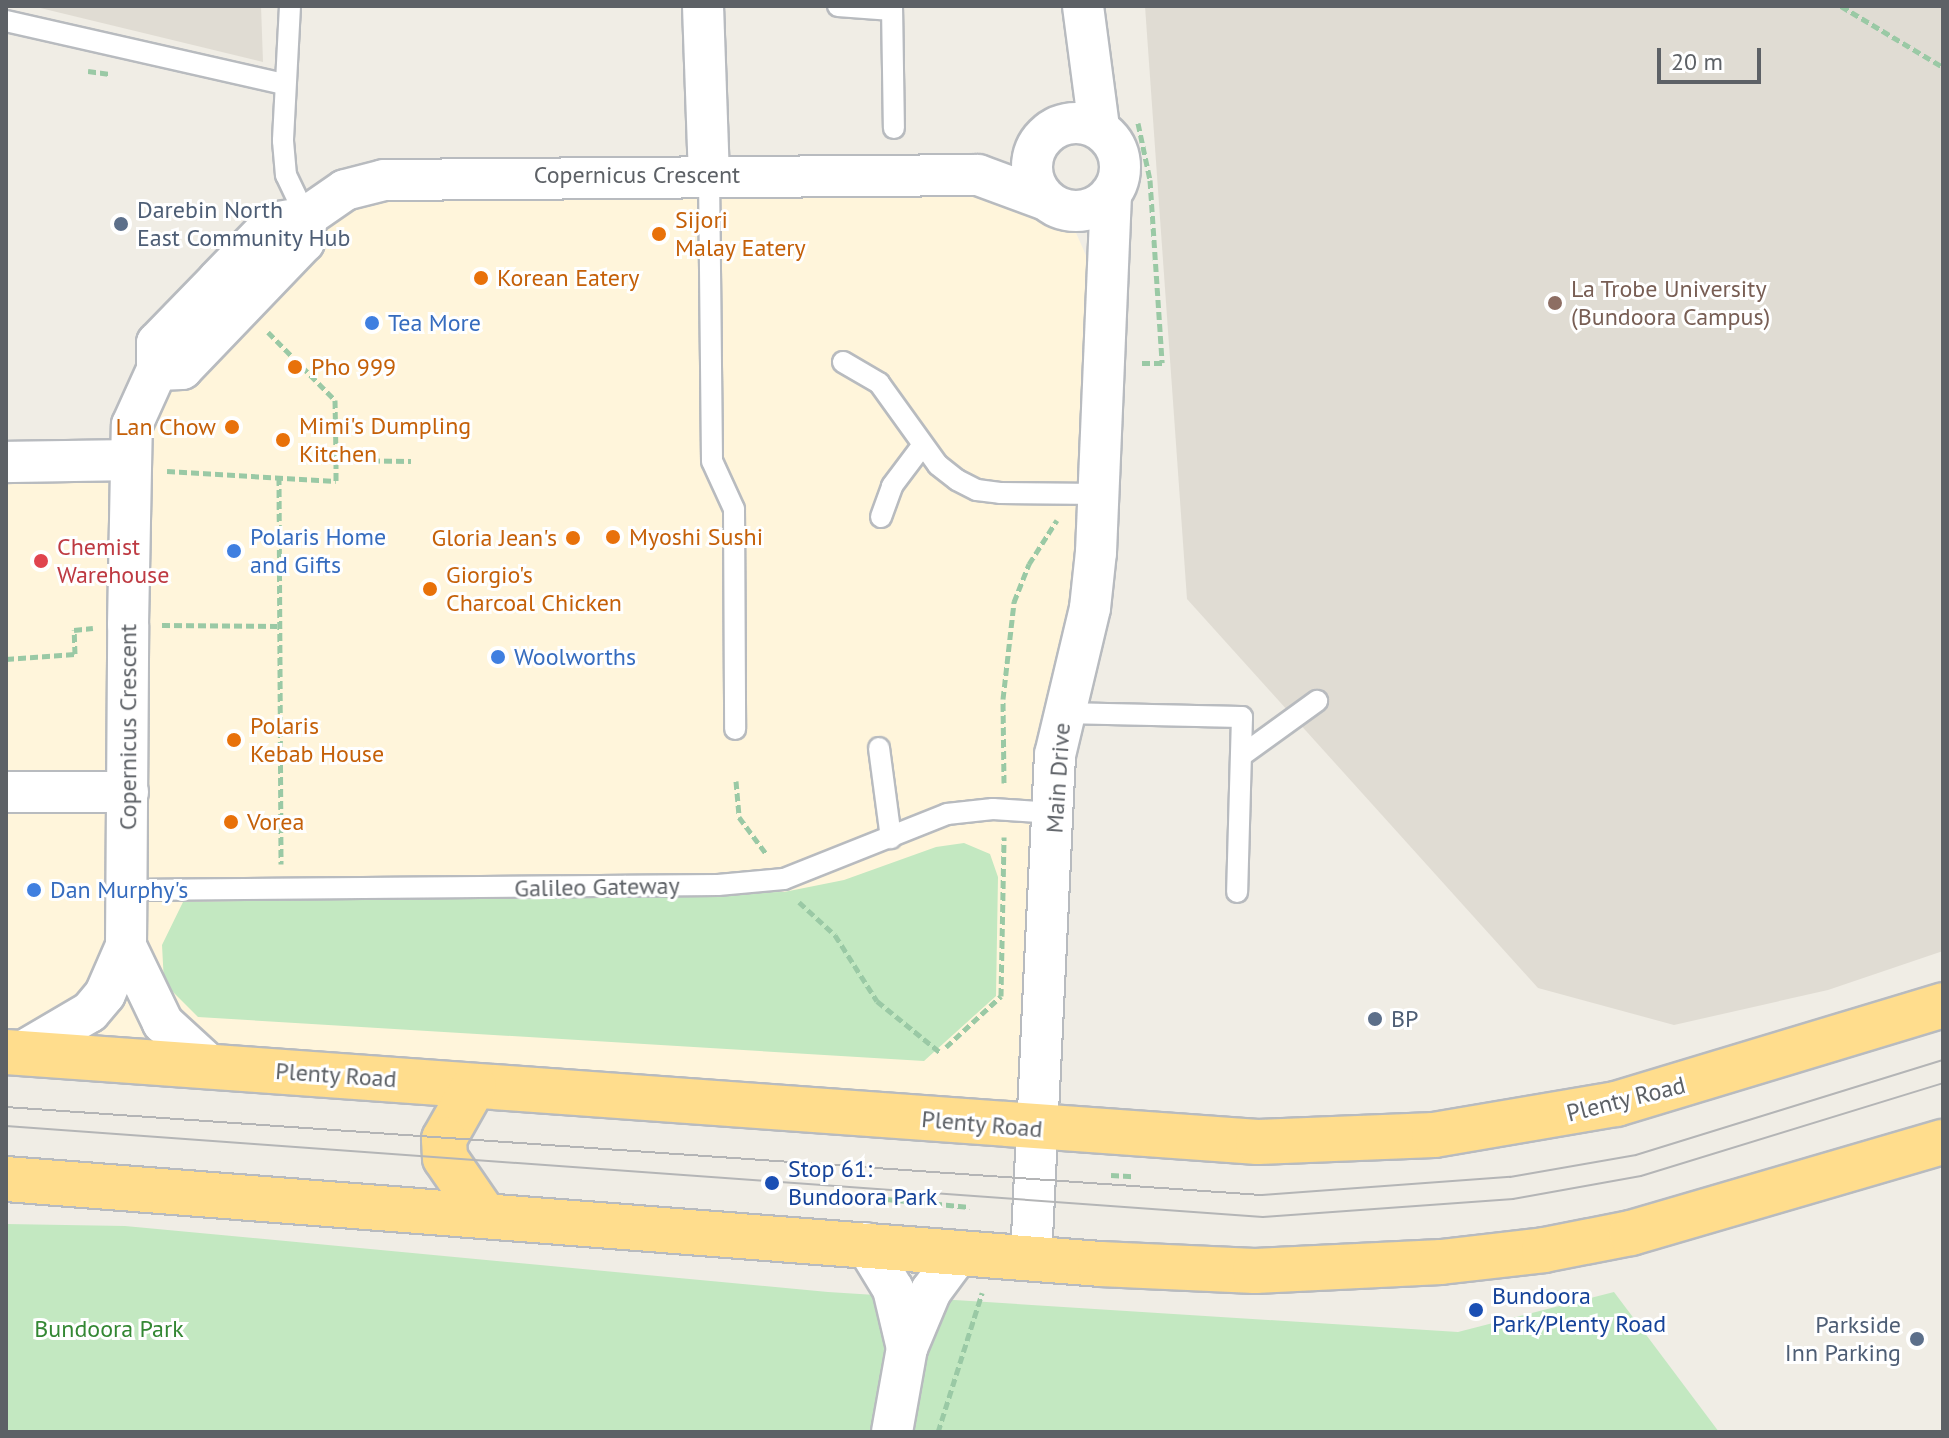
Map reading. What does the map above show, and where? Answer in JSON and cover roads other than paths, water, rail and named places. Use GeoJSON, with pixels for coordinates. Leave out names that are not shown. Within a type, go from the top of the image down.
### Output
{"type":"FeatureCollection","features":[{"type":"Feature","properties":{"kind":"highway","name":"Plenty Road"},"geometry":{"type":"LineString","coordinates":[[13,1052],[1041,1129],[1258,1142],[1434,1135],[1616,1104],[1943,1005]]}},
{"type":"Feature","properties":{"kind":"highway"},"geometry":{"type":"LineString","coordinates":[[474,1086],[444,1139],[445,1158],[483,1213]]}},
{"type":"Feature","properties":{"kind":"highway"},"geometry":{"type":"LineString","coordinates":[[6,1179],[483,1213],[1031,1258],[1255,1271],[1441,1262],[1544,1250],[1631,1233],[1943,1142]]}},
{"type":"Feature","properties":{"kind":"street"},"geometry":{"type":"LineString","coordinates":[[703,6],[709,174]]}},
{"type":"Feature","properties":{"kind":"street"},"geometry":{"type":"LineString","coordinates":[[1083,6],[1087,58],[1099,128],[1117,148],[1120,165],[1111,194],[1086,210],[1056,205],[1033,178],[1043,140],[1087,58]]}},
{"type":"Feature","properties":{"kind":"street"},"geometry":{"type":"LineString","coordinates":[[1043,140],[1074,122],[1099,128]]}},
{"type":"Feature","properties":{"kind":"street","name":"Copernicus Crescent"},"geometry":{"type":"LineString","coordinates":[[978,175],[1043,140]]}},
{"type":"Feature","properties":{"kind":"street","name":"Copernicus Crescent"},"geometry":{"type":"LineString","coordinates":[[13,1052],[90,1012],[105,994],[126,946],[132,425],[157,370],[157,343],[273,223],[306,217],[345,190],[384,180],[709,174],[978,175],[1056,205]]}},
{"type":"Feature","properties":{"kind":"street","name":"Main Drive"},"geometry":{"type":"LineString","coordinates":[[1031,1258],[1041,1129],[1054,813],[1062,713],[1090,608],[1100,494],[1111,194]]}},
{"type":"Feature","properties":{"kind":"street","name":"Main Drive"},"geometry":{"type":"LineString","coordinates":[[1056,205],[1106,301]]}},
{"type":"Feature","properties":{"kind":"street"},"geometry":{"type":"LineString","coordinates":[[157,370],[182,369],[304,242],[306,217]]}},
{"type":"Feature","properties":{"kind":"street"},"geometry":{"type":"LineString","coordinates":[[6,462],[130,464]]}},
{"type":"Feature","properties":{"kind":"street"},"geometry":{"type":"LineString","coordinates":[[6,792],[128,792]]}},
{"type":"Feature","properties":{"kind":"street","name":"Copernicus Crescent"},"geometry":{"type":"LineString","coordinates":[[126,946],[163,1023],[210,1066]]}},
{"type":"Feature","properties":{"kind":"street"},"geometry":{"type":"LineString","coordinates":[[865,1243],[893,1289],[907,1348]]}},
{"type":"Feature","properties":{"kind":"street"},"geometry":{"type":"LineString","coordinates":[[892,1432],[907,1348],[931,1291],[960,1252]]}},
{"type":"Feature","properties":{"kind":"lane"},"geometry":{"type":"LineString","coordinates":[[290,6],[284,84],[286,175],[306,217]]}},
{"type":"Feature","properties":{"kind":"lane"},"geometry":{"type":"LineString","coordinates":[[838,6],[892,8],[894,128]]}},
{"type":"Feature","properties":{"kind":"lane"},"geometry":{"type":"LineString","coordinates":[[6,21],[284,84]]}},
{"type":"Feature","properties":{"kind":"lane"},"geometry":{"type":"LineString","coordinates":[[709,174],[712,461],[734,509],[735,729]]}},
{"type":"Feature","properties":{"kind":"lane"},"geometry":{"type":"LineString","coordinates":[[843,362],[879,383],[938,465],[977,490],[1100,494]]}},
{"type":"Feature","properties":{"kind":"lane"},"geometry":{"type":"LineString","coordinates":[[881,517],[892,486],[922,446]]}},
{"type":"Feature","properties":{"kind":"lane"},"geometry":{"type":"LineString","coordinates":[[1241,756],[1317,701]]}},
{"type":"Feature","properties":{"kind":"lane"},"geometry":{"type":"LineString","coordinates":[[1062,713],[1242,717],[1237,892]]}},
{"type":"Feature","properties":{"kind":"lane"},"geometry":{"type":"LineString","coordinates":[[879,748],[891,838]]}},
{"type":"Feature","properties":{"kind":"lane","name":"Galileo Gateway"},"geometry":{"type":"LineString","coordinates":[[127,890],[718,885],[784,879],[947,814],[1004,810],[1054,813]]}},
{"type":"Feature","properties":{"kind":"tram line"},"geometry":{"type":"LineString","coordinates":[[6,1107],[1262,1195],[1510,1177],[1636,1155],[1943,1060]]}},
{"type":"Feature","properties":{"kind":"tram line"},"geometry":{"type":"LineString","coordinates":[[6,1126],[1263,1217],[1513,1199],[1641,1176],[1943,1083]]}},
{"type":"Feature","properties":{"kind":"place","name":"Darebin North East Community Hub"},"geometry":{"type":"Point","coordinates":[121,224]}},
{"type":"Feature","properties":{"kind":"place","name":"Sijori Malay Eatery"},"geometry":{"type":"Point","coordinates":[659,234]}},
{"type":"Feature","properties":{"kind":"place","name":"Korean Eatery"},"geometry":{"type":"Point","coordinates":[481,278]}},
{"type":"Feature","properties":{"kind":"place","name":"La Trobe University (Bundoora Campus)"},"geometry":{"type":"Point","coordinates":[1555,303]}},
{"type":"Feature","properties":{"kind":"place","name":"Tea More"},"geometry":{"type":"Point","coordinates":[372,323]}},
{"type":"Feature","properties":{"kind":"place","name":"Pho 999"},"geometry":{"type":"Point","coordinates":[295,367]}},
{"type":"Feature","properties":{"kind":"place","name":"Lan Chow"},"geometry":{"type":"Point","coordinates":[232,427]}},
{"type":"Feature","properties":{"kind":"place","name":"Mimi's Dumpling Kitchen"},"geometry":{"type":"Point","coordinates":[283,440]}},
{"type":"Feature","properties":{"kind":"place","name":"Myoshi Sushi"},"geometry":{"type":"Point","coordinates":[613,537]}},
{"type":"Feature","properties":{"kind":"place","name":"Gloria Jean's"},"geometry":{"type":"Point","coordinates":[573,538]}},
{"type":"Feature","properties":{"kind":"place","name":"Polaris Home and Gifts"},"geometry":{"type":"Point","coordinates":[234,551]}},
{"type":"Feature","properties":{"kind":"place","name":"Chemist Warehouse"},"geometry":{"type":"Point","coordinates":[41,561]}},
{"type":"Feature","properties":{"kind":"place","name":"Giorgio's Charcoal Chicken"},"geometry":{"type":"Point","coordinates":[430,589]}},
{"type":"Feature","properties":{"kind":"place","name":"Woolworths"},"geometry":{"type":"Point","coordinates":[498,657]}},
{"type":"Feature","properties":{"kind":"place","name":"Polaris Kebab House"},"geometry":{"type":"Point","coordinates":[234,740]}},
{"type":"Feature","properties":{"kind":"place","name":"Vorea"},"geometry":{"type":"Point","coordinates":[231,822]}},
{"type":"Feature","properties":{"kind":"place","name":"Dan Murphy's"},"geometry":{"type":"Point","coordinates":[34,890]}},
{"type":"Feature","properties":{"kind":"place","name":"BP"},"geometry":{"type":"Point","coordinates":[1375,1019]}},
{"type":"Feature","properties":{"kind":"place","name":"Stop 61: Bundoora Park"},"geometry":{"type":"Point","coordinates":[772,1183]}},
{"type":"Feature","properties":{"kind":"place","name":"Bundoora Park/Plenty Road"},"geometry":{"type":"Point","coordinates":[1476,1310]}},
{"type":"Feature","properties":{"kind":"place","name":"Parkside Inn Parking"},"geometry":{"type":"Point","coordinates":[1917,1339]}},
{"type":"Feature","properties":{"kind":"park label","name":"Bundoora Park"},"geometry":{"type":"Point","coordinates":[109,1329]}}]}
